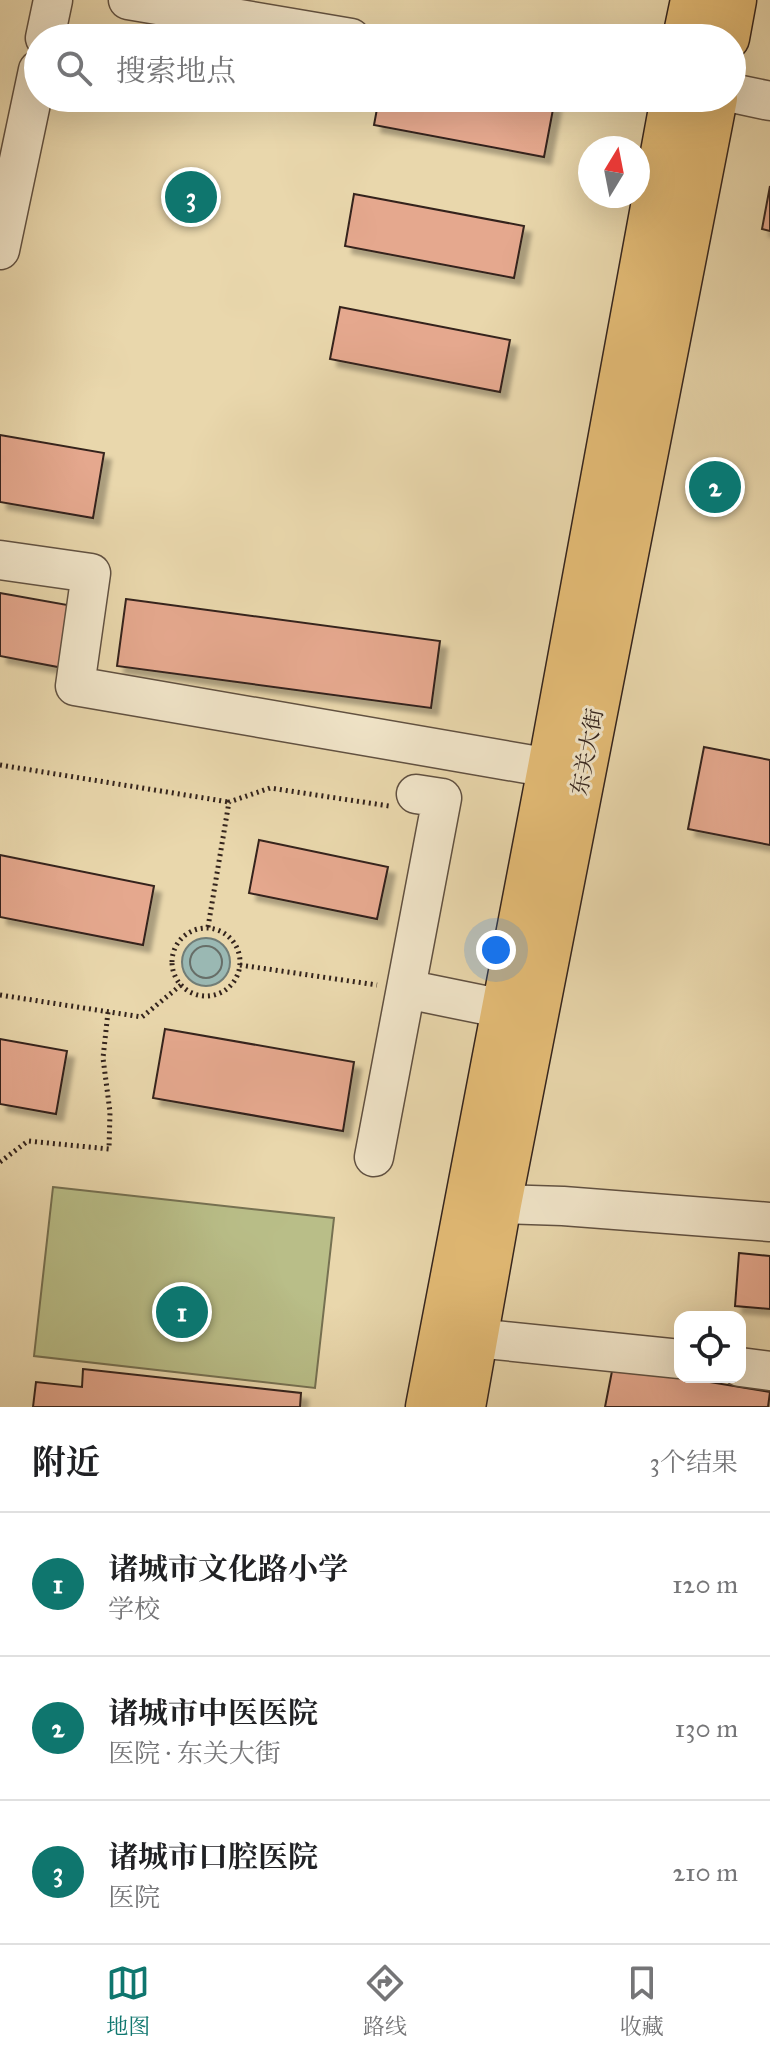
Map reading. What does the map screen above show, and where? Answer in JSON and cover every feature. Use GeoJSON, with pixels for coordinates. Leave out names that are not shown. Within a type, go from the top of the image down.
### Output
{"type":"FeatureCollection","features":[{"type":"Feature","properties":{"kind":"main road"},"geometry":{"type":"LineString","coordinates":[[688,24],[693,0]]}},
{"type":"Feature","properties":{"kind":"main road"},"geometry":{"type":"LineString","coordinates":[[730,24],[734,0]]}},
{"type":"Feature","properties":{"kind":"main road","name":"东关大街"},"geometry":{"type":"LineString","coordinates":[[428,1407],[670,112]]}},
{"type":"Feature","properties":{"kind":"main road","name":"东关大街"},"geometry":{"type":"LineString","coordinates":[[463,1407],[499,1204],[712,112]]}},
{"type":"Feature","properties":{"kind":"street"},"geometry":{"type":"LineString","coordinates":[[48,24],[53,0]]}},
{"type":"Feature","properties":{"kind":"street"},"geometry":{"type":"LineString","coordinates":[[128,0],[269,24]]}},
{"type":"Feature","properties":{"kind":"street"},"geometry":{"type":"LineString","coordinates":[[746,96],[770,101]]}},
{"type":"Feature","properties":{"kind":"street"},"geometry":{"type":"LineString","coordinates":[[0,250],[29,112]]}},
{"type":"Feature","properties":{"kind":"street"},"geometry":{"type":"LineString","coordinates":[[0,560],[91,573],[75,686],[550,768]]}},
{"type":"Feature","properties":{"kind":"street"},"geometry":{"type":"LineString","coordinates":[[374,1157],[406,989],[428,804]]}},
{"type":"Feature","properties":{"kind":"street"},"geometry":{"type":"LineString","coordinates":[[406,989],[504,1009]]}},
{"type":"Feature","properties":{"kind":"street"},"geometry":{"type":"LineString","coordinates":[[499,1204],[770,1222]]}},
{"type":"Feature","properties":{"kind":"street"},"geometry":{"type":"LineString","coordinates":[[476,1338],[674,1358]]}},
{"type":"Feature","properties":{"kind":"street"},"geometry":{"type":"LineString","coordinates":[[746,1368],[770,1371]]}},
{"type":"Feature","properties":{"kind":"path"},"geometry":{"type":"LineString","coordinates":[[0,765],[229,802],[270,788],[428,804]]}},
{"type":"Feature","properties":{"kind":"path"},"geometry":{"type":"LineString","coordinates":[[208,927],[229,802]]}},
{"type":"Feature","properties":{"kind":"path"},"geometry":{"type":"LineString","coordinates":[[208,927],[219,930],[236,944],[240,965],[231,985],[212,995],[191,992],[181,985],[172,965],[177,942],[196,929],[208,927]]}},
{"type":"Feature","properties":{"kind":"path"},"geometry":{"type":"LineString","coordinates":[[240,965],[406,989]]}},
{"type":"Feature","properties":{"kind":"path"},"geometry":{"type":"LineString","coordinates":[[0,995],[142,1017],[181,985]]}},
{"type":"Feature","properties":{"kind":"path"},"geometry":{"type":"LineString","coordinates":[[0,1162],[28,1141],[109,1149],[110,1112],[103,1058],[108,1012]]}},
{"type":"Feature","properties":{"kind":"green space"},"geometry":{"type":"Polygon","coordinates":[[[53,1187],[334,1218],[315,1388],[34,1356],[53,1187]]]}},
{"type":"Feature","properties":{"kind":"water"},"geometry":{"type":"Polygon","coordinates":[[[206,938],[223,945],[230,962],[223,979],[206,986],[189,979],[182,962],[189,945],[206,938]]]}},
{"type":"Feature","properties":{"kind":"building"},"geometry":{"type":"Polygon","coordinates":[[[376,112],[552,112],[544,157],[374,125],[376,112]]]}},
{"type":"Feature","properties":{"kind":"building"},"geometry":{"type":"Polygon","coordinates":[[[770,186],[770,231],[762,229],[770,186]]]}},
{"type":"Feature","properties":{"kind":"building"},"geometry":{"type":"Polygon","coordinates":[[[354,194],[524,226],[514,278],[345,246],[354,194]]]}},
{"type":"Feature","properties":{"kind":"building"},"geometry":{"type":"Polygon","coordinates":[[[340,307],[510,340],[500,392],[330,359],[340,307]]]}},
{"type":"Feature","properties":{"kind":"building"},"geometry":{"type":"Polygon","coordinates":[[[0,435],[104,453],[93,518],[0,502],[0,435]]]}},
{"type":"Feature","properties":{"kind":"building"},"geometry":{"type":"Polygon","coordinates":[[[0,593],[73,606],[63,668],[0,656],[0,593]]]}},
{"type":"Feature","properties":{"kind":"building"},"geometry":{"type":"Polygon","coordinates":[[[126,599],[440,641],[431,708],[117,666],[126,599]]]}},
{"type":"Feature","properties":{"kind":"building"},"geometry":{"type":"Polygon","coordinates":[[[704,747],[770,760],[770,845],[688,829],[704,747]]]}},
{"type":"Feature","properties":{"kind":"building"},"geometry":{"type":"Polygon","coordinates":[[[259,840],[388,867],[377,919],[249,893],[259,840]]]}},
{"type":"Feature","properties":{"kind":"building"},"geometry":{"type":"Polygon","coordinates":[[[0,855],[154,886],[143,945],[0,917],[0,855]]]}},
{"type":"Feature","properties":{"kind":"building"},"geometry":{"type":"Polygon","coordinates":[[[165,1029],[354,1062],[343,1131],[153,1098],[165,1029]]]}},
{"type":"Feature","properties":{"kind":"building"},"geometry":{"type":"Polygon","coordinates":[[[0,1039],[67,1051],[56,1114],[0,1104],[0,1039]]]}},
{"type":"Feature","properties":{"kind":"building"},"geometry":{"type":"Polygon","coordinates":[[[739,1253],[770,1256],[770,1309],[735,1306],[739,1253]]]}},
{"type":"Feature","properties":{"kind":"building"},"geometry":{"type":"Polygon","coordinates":[[[613,1366],[674,1376],[674,1383],[716,1383],[770,1392],[768,1407],[605,1407],[613,1366]]]}},
{"type":"Feature","properties":{"kind":"building"},"geometry":{"type":"Polygon","coordinates":[[[83,1369],[301,1393],[300,1407],[33,1407],[36,1382],[82,1387],[83,1369]]]}},
{"type":"Feature","properties":{"kind":"place","name":"诸城市口腔医院"},"geometry":{"type":"Point","coordinates":[191,197]}},
{"type":"Feature","properties":{"kind":"place","name":"诸城市中医医院"},"geometry":{"type":"Point","coordinates":[715,487]}},
{"type":"Feature","properties":{"kind":"place","name":"诸城市文化路小学"},"geometry":{"type":"Point","coordinates":[182,1312]}}]}
